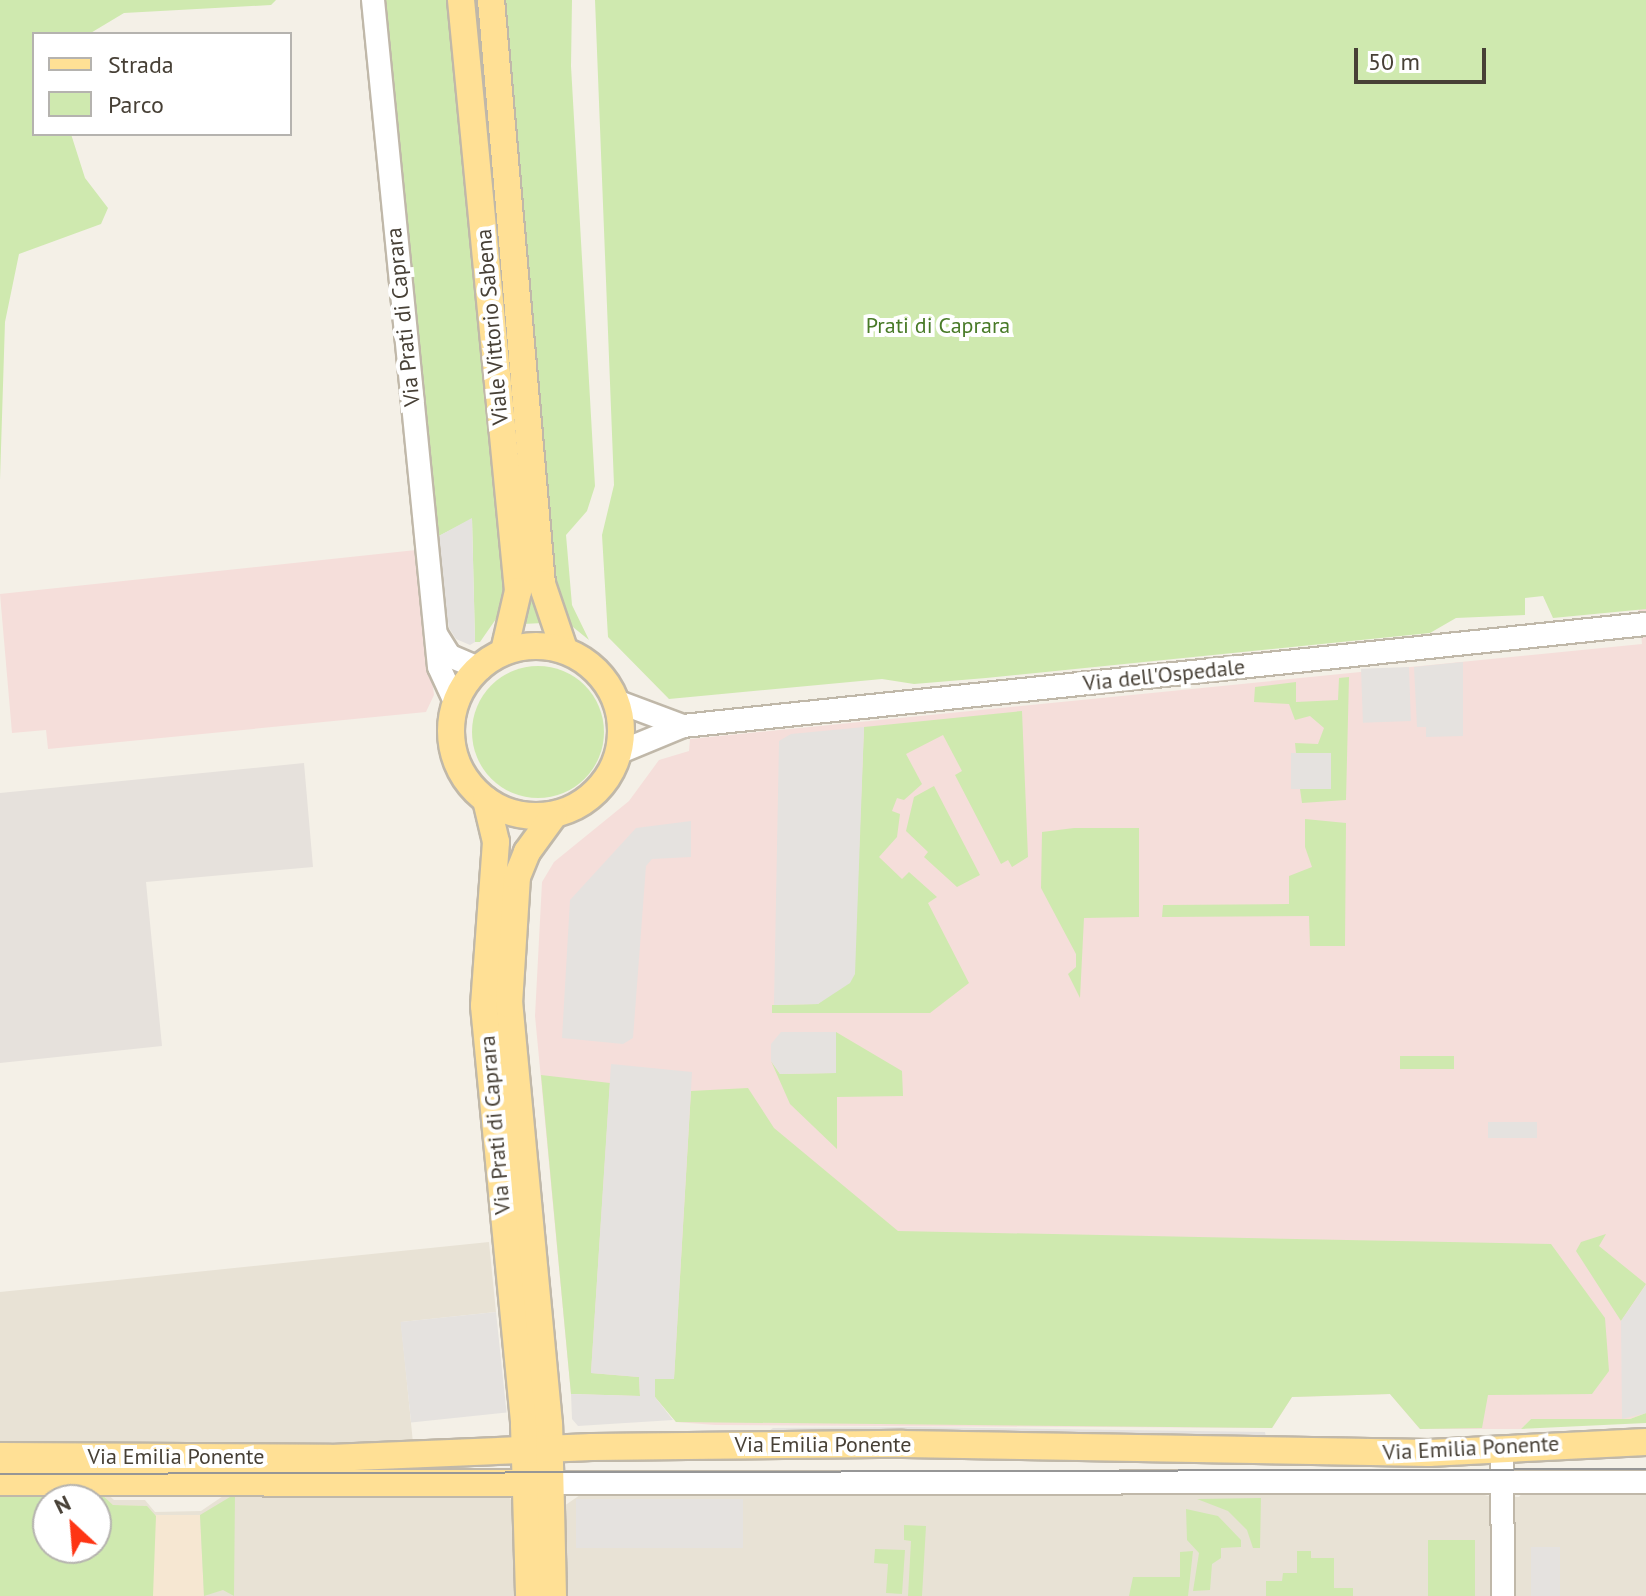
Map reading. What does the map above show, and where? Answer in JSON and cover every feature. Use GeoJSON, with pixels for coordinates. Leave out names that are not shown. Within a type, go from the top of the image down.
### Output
{"type":"FeatureCollection","features":[{"type":"Feature","properties":{"kind":"main road","name":"Viale Vittorio Sabena"},"geometry":{"type":"LineString","coordinates":[[461,0],[518,591],[504,651]]}},
{"type":"Feature","properties":{"kind":"main road","name":"Viale Vittorio Sabena"},"geometry":{"type":"LineString","coordinates":[[491,0],[542,584],[564,649]]}},
{"type":"Feature","properties":{"kind":"main road"},"geometry":{"type":"LineString","coordinates":[[529,646],[564,649],[595,668],[616,701],[620,752],[598,789],[554,815],[529,818],[486,800],[466,779],[454,755],[451,725],[456,704],[480,669],[504,651],[529,646]]}},
{"type":"Feature","properties":{"kind":"main road","name":"Via Prati di Caprara"},"geometry":{"type":"LineString","coordinates":[[486,800],[496,842],[484,1006],[537,1450]]}},
{"type":"Feature","properties":{"kind":"main road","name":"Via Prati di Caprara"},"geometry":{"type":"LineString","coordinates":[[537,1450],[509,1004],[517,877],[527,852],[554,815]]}},
{"type":"Feature","properties":{"kind":"main road","name":"Via Emilia Ponente"},"geometry":{"type":"LineString","coordinates":[[0,1456],[330,1458],[537,1450],[903,1444],[1502,1451],[1580,1442],[1646,1442]]}},
{"type":"Feature","properties":{"kind":"main road"},"geometry":{"type":"LineString","coordinates":[[537,1450],[553,1596]]}},
{"type":"Feature","properties":{"kind":"main road","name":"Via Emilia Ponente"},"geometry":{"type":"LineString","coordinates":[[0,1482],[539,1482]]}},
{"type":"Feature","properties":{"kind":"main road"},"geometry":{"type":"LineString","coordinates":[[529,1596],[539,1482]]}},
{"type":"Feature","properties":{"kind":"street","name":"Via Prati di Caprara"},"geometry":{"type":"LineString","coordinates":[[373,0],[439,667],[456,704]]}},
{"type":"Feature","properties":{"kind":"street","name":"Via dell'Ospedale"},"geometry":{"type":"LineString","coordinates":[[620,752],[683,726],[1646,624]]}},
{"type":"Feature","properties":{"kind":"street"},"geometry":{"type":"LineString","coordinates":[[435,633],[450,656],[480,669]]}},
{"type":"Feature","properties":{"kind":"street","name":"Via dell'Ospedale"},"geometry":{"type":"LineString","coordinates":[[616,701],[683,726]]}},
{"type":"Feature","properties":{"kind":"street"},"geometry":{"type":"LineString","coordinates":[[1502,1451],[1503,1596]]}},
{"type":"Feature","properties":{"kind":"street","name":"Via Emilia Ponente"},"geometry":{"type":"LineString","coordinates":[[539,1482],[1646,1482]]}},
{"type":"Feature","properties":{"kind":"shaded area"},"geometry":{"type":"Polygon","coordinates":[[[472,518],[475,642],[470,645],[456,639],[449,628],[435,538],[472,518]]]}},
{"type":"Feature","properties":{"kind":"shaded area"},"geometry":{"type":"Polygon","coordinates":[[[416,550],[434,695],[426,712],[48,749],[46,730],[12,733],[0,594],[416,550]]]}},
{"type":"Feature","properties":{"kind":"shaded area"},"geometry":{"type":"Polygon","coordinates":[[[1646,576],[1646,1413],[1630,1419],[1531,1419],[1521,1429],[1420,1429],[1390,1394],[1292,1397],[1272,1428],[715,1425],[676,1422],[655,1397],[571,1394],[535,1016],[542,882],[554,862],[629,801],[659,760],[689,751],[690,739],[1642,644],[1637,588],[1646,576]]]}},
{"type":"Feature","properties":{"kind":"shaded area"},"geometry":{"type":"Polygon","coordinates":[[[1463,662],[1463,736],[1426,737],[1426,727],[1417,727],[1414,667],[1463,662]]]}},
{"type":"Feature","properties":{"kind":"shaded area"},"geometry":{"type":"Polygon","coordinates":[[[1409,667],[1411,721],[1363,723],[1361,669],[1409,667]]]}},
{"type":"Feature","properties":{"kind":"shaded area"},"geometry":{"type":"Polygon","coordinates":[[[864,727],[855,974],[850,983],[818,1004],[774,1005],[779,741],[791,734],[864,727]]]}},
{"type":"Feature","properties":{"kind":"shaded area"},"geometry":{"type":"Polygon","coordinates":[[[1291,753],[1331,753],[1331,789],[1291,789],[1291,753]]]}},
{"type":"Feature","properties":{"kind":"shaded area"},"geometry":{"type":"Polygon","coordinates":[[[304,763],[313,867],[146,882],[162,1046],[0,1063],[0,793],[304,763]]]}},
{"type":"Feature","properties":{"kind":"shaded area"},"geometry":{"type":"Polygon","coordinates":[[[691,821],[691,857],[652,859],[646,866],[633,1038],[623,1044],[562,1038],[570,900],[636,828],[691,821]]]}},
{"type":"Feature","properties":{"kind":"shaded area"},"geometry":{"type":"Polygon","coordinates":[[[781,1032],[836,1032],[836,1073],[780,1074],[771,1061],[771,1044],[781,1032]]]}},
{"type":"Feature","properties":{"kind":"shaded area"},"geometry":{"type":"Polygon","coordinates":[[[611,1064],[692,1072],[674,1379],[655,1379],[655,1397],[673,1420],[578,1426],[572,1419],[571,1394],[640,1396],[639,1377],[591,1373],[611,1064]]]}},
{"type":"Feature","properties":{"kind":"shaded area"},"geometry":{"type":"Polygon","coordinates":[[[1488,1122],[1537,1122],[1537,1138],[1488,1138],[1488,1122]]]}},
{"type":"Feature","properties":{"kind":"shaded area"},"geometry":{"type":"Polygon","coordinates":[[[489,1242],[496,1312],[401,1322],[413,1443],[354,1448],[0,1448],[0,1292],[489,1242]]]}},
{"type":"Feature","properties":{"kind":"shaded area"},"geometry":{"type":"Polygon","coordinates":[[[1646,1285],[1646,1413],[1622,1419],[1621,1321],[1646,1285]]]}},
{"type":"Feature","properties":{"kind":"shaded area"},"geometry":{"type":"Polygon","coordinates":[[[496,1312],[507,1412],[411,1422],[401,1322],[496,1312]]]}},
{"type":"Feature","properties":{"kind":"shaded area"},"geometry":{"type":"Polygon","coordinates":[[[773,1428],[1265,1432],[1266,1437],[765,1434],[773,1428]]]}},
{"type":"Feature","properties":{"kind":"shaded area"},"geometry":{"type":"Polygon","coordinates":[[[0,1489],[32,1489],[32,1564],[112,1564],[112,1498],[145,1500],[155,1512],[201,1511],[232,1490],[508,1495],[515,1507],[518,1596],[0,1596],[0,1489]]]}},
{"type":"Feature","properties":{"kind":"shaded area"},"geometry":{"type":"Polygon","coordinates":[[[1466,1490],[1488,1496],[1519,1497],[1524,1491],[1646,1495],[1646,1596],[565,1596],[564,1506],[583,1493],[1460,1495],[1466,1490]]]}},
{"type":"Feature","properties":{"kind":"shaded area"},"geometry":{"type":"Polygon","coordinates":[[[0,1494],[32,1494],[32,1564],[112,1564],[112,1504],[147,1506],[151,1515],[200,1515],[204,1596],[0,1596],[0,1494]]]}},
{"type":"Feature","properties":{"kind":"shaded area"},"geometry":{"type":"Polygon","coordinates":[[[576,1499],[743,1499],[743,1548],[576,1548],[576,1499]]]}},
{"type":"Feature","properties":{"kind":"shaded area"},"geometry":{"type":"Polygon","coordinates":[[[1531,1547],[1560,1547],[1560,1596],[1531,1596],[1531,1547]]]}},
{"type":"Feature","properties":{"kind":"green space"},"geometry":{"type":"Polygon","coordinates":[[[0,0],[276,0],[271,5],[124,13],[92,32],[32,32],[32,136],[72,136],[85,178],[108,208],[101,224],[19,254],[5,322],[0,480],[0,0]]]}},
{"type":"Feature","properties":{"kind":"green space"},"geometry":{"type":"Polygon","coordinates":[[[380,0],[448,0],[505,606],[480,642],[475,642],[472,519],[435,538],[380,0]]]}},
{"type":"Feature","properties":{"kind":"green space"},"geometry":{"type":"Polygon","coordinates":[[[472,0],[480,0],[543,623],[523,624],[472,0]]]}},
{"type":"Feature","properties":{"kind":"green space"},"geometry":{"type":"Polygon","coordinates":[[[504,0],[572,0],[571,66],[595,486],[587,511],[566,535],[572,605],[589,640],[568,623],[556,600],[504,0]]]}},
{"type":"Feature","properties":{"kind":"green space","name":"Prati di Caprara"},"geometry":{"type":"Polygon","coordinates":[[[595,0],[1646,0],[1646,609],[1553,618],[1543,596],[1525,598],[1525,615],[1456,618],[1430,633],[986,678],[914,684],[882,679],[669,699],[608,637],[602,535],[614,485],[595,0]]]}},
{"type":"Feature","properties":{"kind":"green space"},"geometry":{"type":"Polygon","coordinates":[[[538,666],[563,671],[584,686],[599,707],[604,732],[599,757],[584,778],[563,793],[538,798],[513,793],[492,778],[477,757],[472,732],[477,707],[492,686],[513,671],[538,666]]]}},
{"type":"Feature","properties":{"kind":"green space"},"geometry":{"type":"Polygon","coordinates":[[[1349,677],[1346,800],[1302,803],[1300,789],[1330,789],[1331,753],[1296,753],[1295,743],[1318,744],[1324,728],[1310,716],[1295,720],[1289,704],[1254,702],[1255,687],[1296,682],[1296,702],[1338,700],[1339,678],[1349,677]]]}},
{"type":"Feature","properties":{"kind":"green space"},"geometry":{"type":"Polygon","coordinates":[[[1022,711],[1028,857],[1012,867],[1008,860],[1001,864],[955,775],[962,771],[943,735],[906,754],[922,784],[904,800],[897,798],[892,811],[900,814],[897,837],[879,857],[902,879],[909,872],[937,897],[928,903],[969,983],[930,1013],[772,1013],[772,1005],[818,1004],[854,974],[864,727],[1022,711]]]}},
{"type":"Feature","properties":{"kind":"green space"},"geometry":{"type":"Polygon","coordinates":[[[934,786],[980,875],[957,887],[924,857],[928,852],[906,831],[914,797],[934,786]]]}},
{"type":"Feature","properties":{"kind":"green space"},"geometry":{"type":"Polygon","coordinates":[[[1305,819],[1346,823],[1345,946],[1310,946],[1309,916],[1162,917],[1163,905],[1289,904],[1289,876],[1312,867],[1305,847],[1305,819]]]}},
{"type":"Feature","properties":{"kind":"green space"},"geometry":{"type":"Polygon","coordinates":[[[1074,828],[1139,828],[1139,917],[1084,918],[1080,998],[1068,974],[1076,967],[1076,954],[1041,888],[1042,832],[1074,828]]]}},
{"type":"Feature","properties":{"kind":"green space"},"geometry":{"type":"Polygon","coordinates":[[[836,1032],[902,1071],[903,1096],[837,1097],[837,1149],[790,1104],[771,1061],[780,1074],[836,1073],[836,1032]]]}},
{"type":"Feature","properties":{"kind":"green space"},"geometry":{"type":"Polygon","coordinates":[[[1400,1056],[1454,1056],[1454,1069],[1400,1069],[1400,1056]]]}},
{"type":"Feature","properties":{"kind":"green space"},"geometry":{"type":"Polygon","coordinates":[[[541,1075],[610,1083],[591,1373],[639,1377],[640,1396],[571,1394],[541,1075]]]}},
{"type":"Feature","properties":{"kind":"green space"},"geometry":{"type":"Polygon","coordinates":[[[748,1088],[774,1128],[898,1231],[1551,1244],[1605,1318],[1609,1371],[1592,1394],[1488,1395],[1482,1428],[1420,1429],[1390,1394],[1292,1397],[1272,1428],[676,1422],[655,1397],[655,1378],[674,1378],[691,1091],[748,1088]]]}},
{"type":"Feature","properties":{"kind":"green space"},"geometry":{"type":"Polygon","coordinates":[[[1606,1234],[1599,1246],[1646,1284],[1621,1321],[1576,1251],[1581,1242],[1606,1234]]]}},
{"type":"Feature","properties":{"kind":"green space"},"geometry":{"type":"Polygon","coordinates":[[[1646,1413],[1646,1423],[1521,1429],[1531,1419],[1630,1419],[1646,1413]]]}},
{"type":"Feature","properties":{"kind":"green space"},"geometry":{"type":"Polygon","coordinates":[[[0,1494],[32,1494],[32,1564],[112,1564],[112,1504],[147,1506],[156,1516],[153,1596],[0,1596],[0,1494]]]}},
{"type":"Feature","properties":{"kind":"green space"},"geometry":{"type":"Polygon","coordinates":[[[235,1494],[234,1596],[223,1590],[204,1596],[200,1515],[235,1494]]]}},
{"type":"Feature","properties":{"kind":"green space"},"geometry":{"type":"Polygon","coordinates":[[[1261,1498],[1260,1548],[1253,1548],[1247,1530],[1228,1511],[1197,1499],[1261,1498]]]}},
{"type":"Feature","properties":{"kind":"green space"},"geometry":{"type":"Polygon","coordinates":[[[1186,1509],[1218,1516],[1241,1540],[1241,1547],[1221,1548],[1221,1558],[1212,1564],[1210,1590],[1193,1591],[1199,1553],[1187,1540],[1186,1509]]]}},
{"type":"Feature","properties":{"kind":"green space"},"geometry":{"type":"Polygon","coordinates":[[[904,1525],[926,1526],[922,1596],[908,1596],[911,1541],[904,1540],[904,1525]]]}},
{"type":"Feature","properties":{"kind":"green space"},"geometry":{"type":"Polygon","coordinates":[[[1428,1540],[1475,1540],[1475,1596],[1428,1596],[1428,1540]]]}},
{"type":"Feature","properties":{"kind":"green space"},"geometry":{"type":"Polygon","coordinates":[[[875,1549],[905,1550],[902,1594],[886,1593],[888,1564],[874,1563],[875,1549]]]}},
{"type":"Feature","properties":{"kind":"green space"},"geometry":{"type":"Polygon","coordinates":[[[1193,1551],[1188,1596],[1129,1596],[1133,1577],[1180,1577],[1180,1552],[1193,1551]]]}},
{"type":"Feature","properties":{"kind":"green space"},"geometry":{"type":"Polygon","coordinates":[[[1297,1551],[1311,1551],[1311,1558],[1334,1558],[1334,1588],[1353,1588],[1353,1596],[1266,1596],[1266,1581],[1282,1581],[1283,1573],[1297,1573],[1297,1551]]]}},
{"type":"Feature","properties":{"kind":"tram line"},"geometry":{"type":"LineString","coordinates":[[0,1474],[1646,1469]]}}]}
